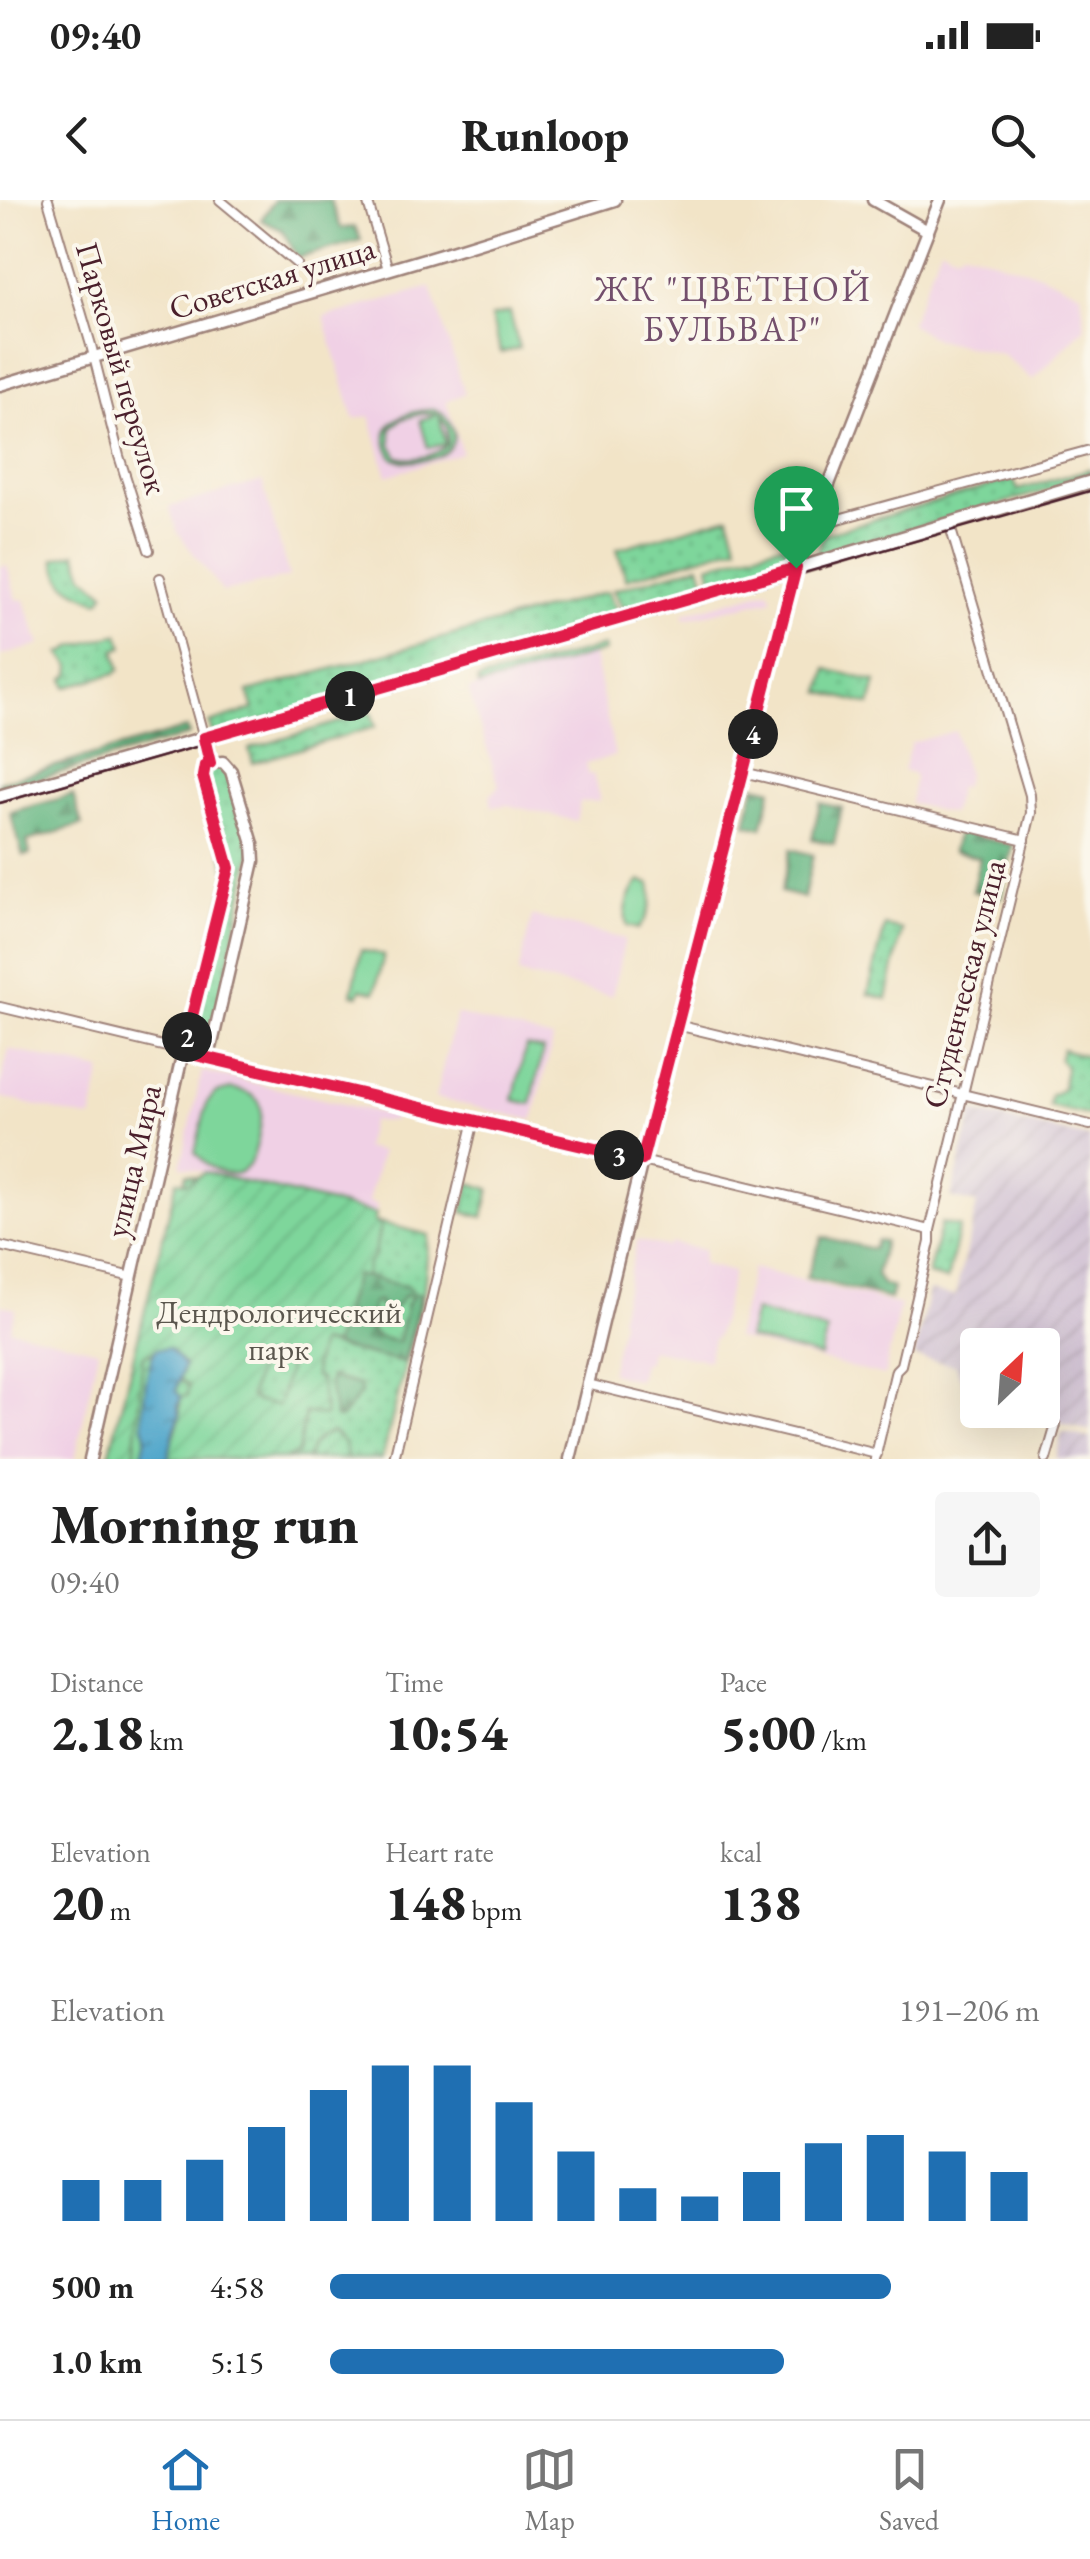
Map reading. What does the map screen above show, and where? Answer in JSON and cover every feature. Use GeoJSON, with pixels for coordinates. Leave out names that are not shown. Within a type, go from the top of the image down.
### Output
{"type":"FeatureCollection","features":[{"type":"Feature","properties":{"kind":"main road"},"geometry":{"type":"LineString","coordinates":[[0,796],[1090,482]]}},
{"type":"Feature","properties":{"kind":"street","name":"Парковый переулок"},"geometry":{"type":"LineString","coordinates":[[48,200],[149,550]]}},
{"type":"Feature","properties":{"kind":"street"},"geometry":{"type":"LineString","coordinates":[[220,200],[298,264]]}},
{"type":"Feature","properties":{"kind":"street"},"geometry":{"type":"LineString","coordinates":[[367,200],[388,269]]}},
{"type":"Feature","properties":{"kind":"street","name":"Советская улица"},"geometry":{"type":"LineString","coordinates":[[0,385],[615,200]]}},
{"type":"Feature","properties":{"kind":"street"},"geometry":{"type":"LineString","coordinates":[[873,200],[928,231]]}},
{"type":"Feature","properties":{"kind":"street"},"geometry":{"type":"LineString","coordinates":[[570,1459],[642,1160],[796,568],[940,200]]}},
{"type":"Feature","properties":{"kind":"street"},"geometry":{"type":"LineString","coordinates":[[813,526],[1090,450]]}},
{"type":"Feature","properties":{"kind":"street","name":"Студенческая улица"},"geometry":{"type":"LineString","coordinates":[[876,1456],[1031,813],[1030,795],[949,523]]}},
{"type":"Feature","properties":{"kind":"street"},"geometry":{"type":"LineString","coordinates":[[160,578],[204,738]]}},
{"type":"Feature","properties":{"kind":"street","name":"улица Мира"},"geometry":{"type":"LineString","coordinates":[[204,738],[210,763]]}},
{"type":"Feature","properties":{"kind":"street","name":"улица Мира"},"geometry":{"type":"LineString","coordinates":[[90,1459],[229,868],[203,776],[205,765],[223,762],[231,771],[254,861],[212,1045],[208,1054],[196,1055]]}},
{"type":"Feature","properties":{"kind":"street"},"geometry":{"type":"LineString","coordinates":[[743,772],[1026,840]]}},
{"type":"Feature","properties":{"kind":"street"},"geometry":{"type":"LineString","coordinates":[[0,1007],[930,1230]]}},
{"type":"Feature","properties":{"kind":"street"},"geometry":{"type":"LineString","coordinates":[[677,1025],[1090,1125]]}},
{"type":"Feature","properties":{"kind":"street"},"geometry":{"type":"LineString","coordinates":[[394,1459],[474,1120]]}},
{"type":"Feature","properties":{"kind":"street"},"geometry":{"type":"LineString","coordinates":[[0,1246],[132,1277]]}},
{"type":"Feature","properties":{"kind":"street"},"geometry":{"type":"LineString","coordinates":[[588,1384],[876,1456]]}},
{"type":"Feature","properties":{"kind":"street"},"geometry":{"type":"LineString","coordinates":[[1046,1459],[1055,1428]]}},
{"type":"Feature","properties":{"kind":"shaded area"},"geometry":{"type":"Polygon","coordinates":[[[941,247],[1040,274],[1081,293],[1085,327],[1033,380],[1002,354],[935,339],[910,324],[941,247]]]}},
{"type":"Feature","properties":{"kind":"shaded area"},"geometry":{"type":"Polygon","coordinates":[[[431,287],[465,394],[446,401],[462,453],[387,476],[370,416],[354,419],[324,317],[431,287]]]}},
{"type":"Feature","properties":{"kind":"shaded area"},"geometry":{"type":"Polygon","coordinates":[[[262,481],[289,577],[223,592],[178,533],[169,507],[262,481]]]}},
{"type":"Feature","properties":{"kind":"shaded area"},"geometry":{"type":"Polygon","coordinates":[[[7,565],[17,600],[24,599],[40,645],[0,656],[0,567],[7,565]]]}},
{"type":"Feature","properties":{"kind":"shaded area"},"geometry":{"type":"Polygon","coordinates":[[[769,590],[773,599],[685,619],[683,614],[769,590]]]}},
{"type":"Feature","properties":{"kind":"shaded area"},"geometry":{"type":"Polygon","coordinates":[[[593,650],[615,756],[585,764],[588,775],[593,774],[600,801],[580,802],[576,821],[508,805],[492,807],[490,796],[499,786],[468,690],[593,650]]]}},
{"type":"Feature","properties":{"kind":"shaded area"},"geometry":{"type":"Polygon","coordinates":[[[955,731],[967,774],[963,788],[958,787],[951,814],[910,803],[915,775],[903,771],[911,743],[955,731]]]}},
{"type":"Feature","properties":{"kind":"shaded area"},"geometry":{"type":"Polygon","coordinates":[[[532,916],[625,939],[612,996],[518,974],[532,916]]]}},
{"type":"Feature","properties":{"kind":"shaded area"},"geometry":{"type":"Polygon","coordinates":[[[456,1014],[553,1039],[533,1120],[435,1098],[456,1014]]]}},
{"type":"Feature","properties":{"kind":"shaded area"},"geometry":{"type":"Polygon","coordinates":[[[9,1049],[102,1071],[91,1119],[0,1097],[9,1049]]]}},
{"type":"Feature","properties":{"kind":"shaded area"},"geometry":{"type":"Polygon","coordinates":[[[202,1071],[394,1116],[393,1121],[371,1121],[364,1148],[381,1152],[368,1202],[377,1205],[376,1214],[181,1166],[202,1071]]]}},
{"type":"Feature","properties":{"kind":"shaded area"},"geometry":{"type":"Polygon","coordinates":[[[973,1112],[1090,1138],[1090,1431],[1060,1424],[1060,1328],[960,1328],[960,1377],[955,1365],[914,1357],[929,1291],[955,1296],[977,1204],[951,1198],[973,1112]]]}},
{"type":"Feature","properties":{"kind":"shaded area"},"geometry":{"type":"Polygon","coordinates":[[[637,1240],[704,1250],[702,1264],[733,1272],[708,1360],[650,1349],[638,1380],[610,1373],[637,1240]]]}},
{"type":"Feature","properties":{"kind":"shaded area"},"geometry":{"type":"Polygon","coordinates":[[[752,1268],[900,1305],[884,1376],[735,1338],[752,1268]]]}},
{"type":"Feature","properties":{"kind":"shaded area"},"geometry":{"type":"Polygon","coordinates":[[[0,1305],[16,1308],[10,1329],[98,1350],[75,1459],[0,1459],[0,1305]]]}},
{"type":"Feature","properties":{"kind":"shaded area"},"geometry":{"type":"Polygon","coordinates":[[[1062,1432],[1090,1438],[1090,1459],[1056,1459],[1062,1432]]]}},
{"type":"Feature","properties":{"kind":"green space"},"geometry":{"type":"Polygon","coordinates":[[[274,200],[330,200],[341,228],[355,227],[361,240],[298,258],[282,230],[261,220],[274,200]]]}},
{"type":"Feature","properties":{"kind":"green space"},"geometry":{"type":"Polygon","coordinates":[[[510,312],[519,348],[501,353],[491,317],[510,312]]]}},
{"type":"Feature","properties":{"kind":"green space"},"geometry":{"type":"Polygon","coordinates":[[[433,409],[451,425],[454,437],[449,449],[431,459],[394,459],[386,437],[388,429],[401,417],[433,409]],[[438,414],[402,419],[391,428],[391,444],[398,457],[425,456],[448,444],[447,427],[439,415],[446,444],[428,448],[420,420],[438,414]]]}},
{"type":"Feature","properties":{"kind":"green space"},"geometry":{"type":"Polygon","coordinates":[[[1090,469],[1090,478],[815,557],[824,534],[1013,479],[1018,490],[1090,469]]]}},
{"type":"Feature","properties":{"kind":"green space"},"geometry":{"type":"Polygon","coordinates":[[[729,516],[738,546],[626,579],[617,549],[729,516]]]}},
{"type":"Feature","properties":{"kind":"green space"},"geometry":{"type":"Polygon","coordinates":[[[789,542],[783,560],[773,563],[774,568],[713,586],[709,565],[789,542]]]}},
{"type":"Feature","properties":{"kind":"green space"},"geometry":{"type":"Polygon","coordinates":[[[76,553],[84,575],[105,593],[101,600],[73,590],[64,582],[54,559],[76,553]]]}},
{"type":"Feature","properties":{"kind":"green space"},"geometry":{"type":"Polygon","coordinates":[[[700,565],[709,594],[628,616],[613,590],[700,565]]]}},
{"type":"Feature","properties":{"kind":"green space"},"geometry":{"type":"Polygon","coordinates":[[[607,592],[621,618],[213,735],[209,723],[254,709],[248,692],[607,592]]]}},
{"type":"Feature","properties":{"kind":"green space"},"geometry":{"type":"Polygon","coordinates":[[[119,634],[123,647],[115,650],[120,669],[67,687],[64,679],[70,675],[71,666],[60,653],[119,634]]]}},
{"type":"Feature","properties":{"kind":"green space"},"geometry":{"type":"Polygon","coordinates":[[[604,646],[605,651],[479,686],[478,680],[604,646]]]}},
{"type":"Feature","properties":{"kind":"green space"},"geometry":{"type":"Polygon","coordinates":[[[827,669],[876,682],[870,705],[821,692],[827,669]]]}},
{"type":"Feature","properties":{"kind":"green space"},"geometry":{"type":"Polygon","coordinates":[[[371,712],[375,727],[253,763],[249,749],[371,712]]]}},
{"type":"Feature","properties":{"kind":"green space"},"geometry":{"type":"Polygon","coordinates":[[[187,728],[189,735],[0,790],[0,782],[187,728]]]}},
{"type":"Feature","properties":{"kind":"green space"},"geometry":{"type":"Polygon","coordinates":[[[223,762],[253,844],[212,1045],[205,1047],[186,1043],[228,876],[203,771],[223,762]]]}},
{"type":"Feature","properties":{"kind":"green space"},"geometry":{"type":"Polygon","coordinates":[[[755,785],[772,789],[762,828],[746,824],[755,785]]]}},
{"type":"Feature","properties":{"kind":"green space"},"geometry":{"type":"Polygon","coordinates":[[[73,795],[82,825],[27,841],[30,854],[23,856],[10,812],[73,795]]]}},
{"type":"Feature","properties":{"kind":"green space"},"geometry":{"type":"Polygon","coordinates":[[[820,803],[842,808],[834,844],[812,839],[820,803]]]}},
{"type":"Feature","properties":{"kind":"green space"},"geometry":{"type":"Polygon","coordinates":[[[958,832],[1013,845],[1001,898],[972,891],[980,858],[953,851],[958,832]]]}},
{"type":"Feature","properties":{"kind":"green space"},"geometry":{"type":"Polygon","coordinates":[[[791,849],[813,855],[804,898],[781,892],[791,849]]]}},
{"type":"Feature","properties":{"kind":"green space"},"geometry":{"type":"Polygon","coordinates":[[[640,881],[650,884],[651,896],[648,914],[638,929],[627,926],[626,914],[640,881]]]}},
{"type":"Feature","properties":{"kind":"green space"},"geometry":{"type":"Polygon","coordinates":[[[885,926],[902,930],[887,999],[868,994],[885,926]]]}},
{"type":"Feature","properties":{"kind":"green space"},"geometry":{"type":"Polygon","coordinates":[[[361,950],[384,955],[375,992],[361,989],[359,995],[352,994],[361,950]]]}},
{"type":"Feature","properties":{"kind":"green space"},"geometry":{"type":"Polygon","coordinates":[[[526,1046],[543,1050],[531,1104],[513,1100],[526,1046]]]}},
{"type":"Feature","properties":{"kind":"green space"},"geometry":{"type":"Polygon","coordinates":[[[1062,1049],[1090,1057],[1090,1116],[1049,1106],[1051,1095],[1062,1090],[1066,1068],[1059,1060],[1062,1049]]]}},
{"type":"Feature","properties":{"kind":"green space"},"geometry":{"type":"Polygon","coordinates":[[[231,1089],[253,1096],[261,1107],[252,1159],[236,1174],[220,1172],[195,1152],[207,1102],[215,1093],[231,1089]]]}},
{"type":"Feature","properties":{"kind":"green space","name":"Дендрологический парк"},"geometry":{"type":"Polygon","coordinates":[[[205,1172],[376,1214],[374,1221],[380,1226],[374,1257],[368,1263],[365,1277],[355,1275],[333,1346],[320,1343],[314,1366],[315,1377],[320,1379],[325,1416],[305,1413],[298,1453],[284,1459],[168,1459],[181,1397],[187,1396],[189,1385],[180,1379],[184,1364],[161,1350],[143,1356],[134,1459],[108,1459],[177,1180],[187,1183],[205,1172]],[[261,1357],[250,1396],[278,1406],[288,1369],[285,1363],[261,1357]]]}},
{"type":"Feature","properties":{"kind":"green space","name":"Дендрологический парк"},"geometry":{"type":"Polygon","coordinates":[[[186,1174],[429,1235],[424,1291],[382,1459],[111,1459],[186,1174]]]}},
{"type":"Feature","properties":{"kind":"green space"},"geometry":{"type":"Polygon","coordinates":[[[470,1183],[490,1189],[483,1217],[463,1212],[470,1183]]]}},
{"type":"Feature","properties":{"kind":"green space"},"geometry":{"type":"Polygon","coordinates":[[[941,1223],[959,1227],[947,1280],[928,1275],[941,1223]]]}},
{"type":"Feature","properties":{"kind":"green space"},"geometry":{"type":"Polygon","coordinates":[[[822,1237],[873,1249],[877,1240],[884,1241],[876,1275],[882,1284],[893,1288],[890,1299],[806,1278],[822,1237]]]}},
{"type":"Feature","properties":{"kind":"green space"},"geometry":{"type":"Polygon","coordinates":[[[355,1274],[408,1287],[412,1293],[421,1295],[404,1363],[333,1346],[355,1274]],[[405,1295],[392,1311],[380,1309],[379,1302],[373,1303],[369,1321],[373,1336],[398,1342],[412,1297],[405,1295]]]}},
{"type":"Feature","properties":{"kind":"green space"},"geometry":{"type":"Polygon","coordinates":[[[754,1311],[827,1331],[820,1357],[747,1338],[754,1311]]]}},
{"type":"Feature","properties":{"kind":"green space"},"geometry":{"type":"Polygon","coordinates":[[[330,1377],[360,1385],[361,1393],[340,1419],[335,1418],[330,1377]]]}},
{"type":"Feature","properties":{"kind":"green space"},"geometry":{"type":"Polygon","coordinates":[[[332,1432],[344,1443],[348,1459],[307,1459],[315,1442],[332,1432]]]}},
{"type":"Feature","properties":{"kind":"water"},"geometry":{"type":"Polygon","coordinates":[[[169,1348],[184,1365],[176,1391],[181,1397],[180,1416],[168,1459],[141,1459],[150,1365],[156,1349],[169,1348]]]}},
{"type":"Feature","properties":{"kind":"tram line"},"geometry":{"type":"LineString","coordinates":[[0,803],[1090,491]]}},
{"type":"Feature","properties":{"kind":"district","name":"ЖК \"ЦВЕТНОЙ БУЛЬВАР\""},"geometry":{"type":"Point","coordinates":[733,308]}},
{"type":"Feature","properties":{"kind":"route"},"geometry":{"type":"LineString","coordinates":[[796,568],[642,1160],[183,1052],[229,868],[202,772],[210,763],[204,738],[796,568]]}}]}
